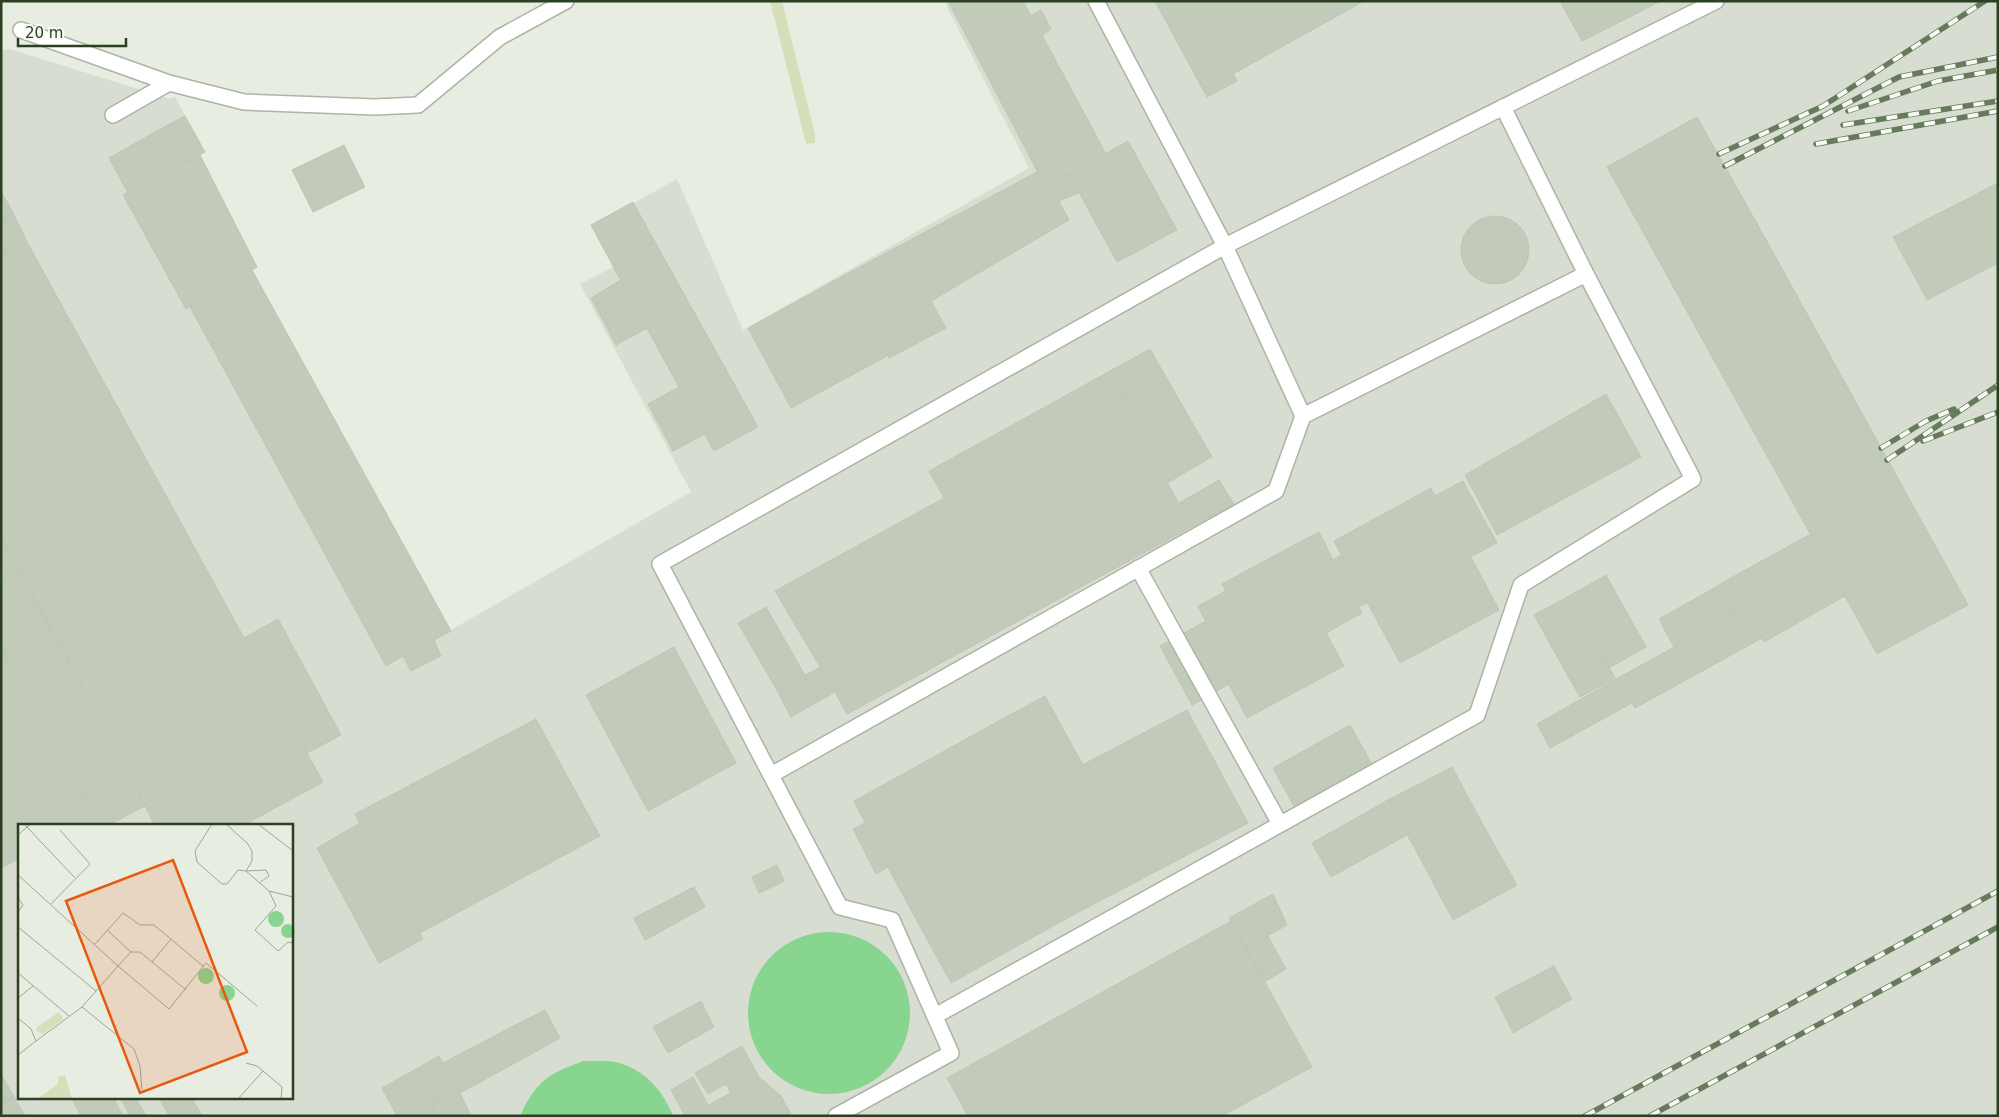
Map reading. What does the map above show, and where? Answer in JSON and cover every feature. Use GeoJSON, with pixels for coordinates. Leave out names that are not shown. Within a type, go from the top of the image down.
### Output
{"type":"FeatureCollection","features":[{"type":"Feature","properties":{"kind":"lane"},"geometry":{"type":"LineString","coordinates":[[21,30],[169,83],[244,102],[376,107],[418,105],[500,37],[566,1]]}},
{"type":"Feature","properties":{"kind":"lane"},"geometry":{"type":"LineString","coordinates":[[1096,1],[1225,246],[1303,416]]}},
{"type":"Feature","properties":{"kind":"lane"},"geometry":{"type":"LineString","coordinates":[[836,1116],[951,1053],[892,920],[840,906],[660,564],[1225,246],[1716,1]]}},
{"type":"Feature","properties":{"kind":"lane"},"geometry":{"type":"LineString","coordinates":[[113,115],[169,83]]}},
{"type":"Feature","properties":{"kind":"lane"},"geometry":{"type":"LineString","coordinates":[[935,1016],[1476,715],[1521,585],[1693,479],[1586,274],[1503,108]]}},
{"type":"Feature","properties":{"kind":"lane"},"geometry":{"type":"LineString","coordinates":[[770,774],[1276,491],[1303,416],[1586,274]]}},
{"type":"Feature","properties":{"kind":"lane"},"geometry":{"type":"LineString","coordinates":[[1138,568],[1280,824]]}},
{"type":"Feature","properties":{"kind":"shaded area"},"geometry":{"type":"Polygon","coordinates":[[[770,1],[782,1],[815,134],[815,143],[806,144],[770,1]]]}},
{"type":"Feature","properties":{"kind":"shaded area"},"geometry":{"type":"Polygon","coordinates":[[[944,1],[1998,1],[1998,1116],[1,1116],[1,50],[10,49],[170,99],[175,97],[205,152],[200,155],[257,267],[252,270],[451,630],[691,492],[580,284],[615,266],[594,225],[677,179],[743,330],[1029,168],[944,1]]]}},
{"type":"Feature","properties":{"kind":"shaded area"},"geometry":{"type":"Polygon","coordinates":[[[821,932],[837,932],[860,938],[880,950],[892,962],[904,982],[910,1005],[910,1021],[904,1044],[892,1064],[880,1076],[860,1088],[837,1094],[821,1094],[798,1088],[778,1076],[766,1064],[754,1044],[748,1021],[748,1005],[754,982],[766,962],[778,950],[798,938],[821,932]]]}},
{"type":"Feature","properties":{"kind":"shaded area"},"geometry":{"type":"Polygon","coordinates":[[[583,1061],[615,1062],[634,1069],[658,1089],[673,1116],[520,1116],[532,1094],[544,1080],[561,1070],[583,1061]]]}},
{"type":"Feature","properties":{"kind":"building"},"geometry":{"type":"Polygon","coordinates":[[[948,1],[1023,1],[1031,16],[1041,10],[1051,29],[1042,35],[1106,154],[1045,186],[948,1]]]}},
{"type":"Feature","properties":{"kind":"building"},"geometry":{"type":"Polygon","coordinates":[[[1155,1],[1364,1],[1233,74],[1237,81],[1207,97],[1155,1]]]}},
{"type":"Feature","properties":{"kind":"building"},"geometry":{"type":"Polygon","coordinates":[[[1560,1],[1661,1],[1582,41],[1560,1]]]}},
{"type":"Feature","properties":{"kind":"building"},"geometry":{"type":"Polygon","coordinates":[[[185,116],[205,152],[187,162],[166,126],[185,116]]]}},
{"type":"Feature","properties":{"kind":"building"},"geometry":{"type":"Polygon","coordinates":[[[1697,117],[1760,229],[1669,279],[1607,167],[1697,117]]]}},
{"type":"Feature","properties":{"kind":"building"},"geometry":{"type":"Polygon","coordinates":[[[166,126],[187,162],[128,193],[109,158],[166,126]]]}},
{"type":"Feature","properties":{"kind":"building"},"geometry":{"type":"Polygon","coordinates":[[[1128,141],[1177,230],[1117,262],[1069,174],[1128,141]]]}},
{"type":"Feature","properties":{"kind":"building"},"geometry":{"type":"Polygon","coordinates":[[[344,145],[365,187],[313,212],[292,170],[344,145]]]}},
{"type":"Feature","properties":{"kind":"building"},"geometry":{"type":"Polygon","coordinates":[[[200,155],[257,267],[186,309],[123,195],[200,155]]]}},
{"type":"Feature","properties":{"kind":"building"},"geometry":{"type":"Polygon","coordinates":[[[1037,172],[1045,186],[1050,184],[1069,220],[931,301],[946,328],[889,358],[843,276],[1037,172]]]}},
{"type":"Feature","properties":{"kind":"building"},"geometry":{"type":"Polygon","coordinates":[[[1069,174],[1078,193],[1059,201],[1050,184],[1069,174]]]}},
{"type":"Feature","properties":{"kind":"building"},"geometry":{"type":"Polygon","coordinates":[[[1998,183],[1998,263],[1927,300],[1893,237],[1998,183]]]}},
{"type":"Feature","properties":{"kind":"building"},"geometry":{"type":"Polygon","coordinates":[[[1,191],[13,213],[2,220],[1,218],[1,191]]]}},
{"type":"Feature","properties":{"kind":"building"},"geometry":{"type":"Polygon","coordinates":[[[633,202],[655,242],[613,266],[591,225],[633,202]]]}},
{"type":"Feature","properties":{"kind":"building"},"geometry":{"type":"Polygon","coordinates":[[[13,213],[27,242],[1,256],[1,218],[13,213]]]}},
{"type":"Feature","properties":{"kind":"building"},"geometry":{"type":"Polygon","coordinates":[[[1495,216],[1508,219],[1519,226],[1526,237],[1529,250],[1526,263],[1519,274],[1508,281],[1495,284],[1482,281],[1471,274],[1464,263],[1461,250],[1464,237],[1471,226],[1482,219],[1495,216]]]}},
{"type":"Feature","properties":{"kind":"building"},"geometry":{"type":"Polygon","coordinates":[[[1760,229],[1858,406],[1767,456],[1669,279],[1760,229]]]}},
{"type":"Feature","properties":{"kind":"building"},"geometry":{"type":"Polygon","coordinates":[[[27,242],[323,782],[246,824],[154,824],[129,772],[1,538],[1,256],[27,242]]]}},
{"type":"Feature","properties":{"kind":"building"},"geometry":{"type":"Polygon","coordinates":[[[655,242],[758,427],[714,451],[613,266],[655,242]]]}},
{"type":"Feature","properties":{"kind":"building"},"geometry":{"type":"Polygon","coordinates":[[[252,270],[451,631],[434,640],[441,656],[411,671],[403,656],[386,666],[190,307],[252,270]]]}},
{"type":"Feature","properties":{"kind":"building"},"geometry":{"type":"Polygon","coordinates":[[[843,276],[887,356],[791,408],[748,328],[843,276]]]}},
{"type":"Feature","properties":{"kind":"building"},"geometry":{"type":"Polygon","coordinates":[[[621,280],[647,328],[616,345],[591,298],[621,280]]]}},
{"type":"Feature","properties":{"kind":"building"},"geometry":{"type":"Polygon","coordinates":[[[1150,349],[1163,372],[1120,396],[1122,400],[944,498],[929,471],[1150,349]]]}},
{"type":"Feature","properties":{"kind":"building"},"geometry":{"type":"Polygon","coordinates":[[[1163,372],[1212,457],[1167,483],[1120,396],[1163,372]]]}},
{"type":"Feature","properties":{"kind":"building"},"geometry":{"type":"Polygon","coordinates":[[[679,387],[705,434],[673,451],[648,404],[679,387]]]}},
{"type":"Feature","properties":{"kind":"building"},"geometry":{"type":"Polygon","coordinates":[[[1606,394],[1641,457],[1497,535],[1465,475],[1606,394]]]}},
{"type":"Feature","properties":{"kind":"building"},"geometry":{"type":"Polygon","coordinates":[[[1122,400],[1178,502],[835,692],[775,591],[1122,400]]]}},
{"type":"Feature","properties":{"kind":"building"},"geometry":{"type":"Polygon","coordinates":[[[1858,406],[1968,605],[1877,654],[1767,456],[1858,406]]]}},
{"type":"Feature","properties":{"kind":"building"},"geometry":{"type":"Polygon","coordinates":[[[1219,480],[1234,504],[1210,517],[1197,493],[1219,480]]]}},
{"type":"Feature","properties":{"kind":"building"},"geometry":{"type":"Polygon","coordinates":[[[1463,481],[1497,543],[1444,571],[1410,509],[1463,481]]]}},
{"type":"Feature","properties":{"kind":"building"},"geometry":{"type":"Polygon","coordinates":[[[1431,488],[1435,496],[1410,509],[1444,571],[1471,557],[1499,610],[1400,663],[1334,541],[1431,488]]]}},
{"type":"Feature","properties":{"kind":"building"},"geometry":{"type":"Polygon","coordinates":[[[1197,493],[1210,517],[847,714],[835,692],[1197,493]]]}},
{"type":"Feature","properties":{"kind":"building"},"geometry":{"type":"Polygon","coordinates":[[[1319,532],[1330,554],[1266,588],[1255,566],[1319,532]]]}},
{"type":"Feature","properties":{"kind":"building"},"geometry":{"type":"Polygon","coordinates":[[[1811,534],[1845,596],[1764,642],[1729,579],[1811,534]]]}},
{"type":"Feature","properties":{"kind":"building"},"geometry":{"type":"Polygon","coordinates":[[[1,538],[19,570],[1,579],[1,538]]]}},
{"type":"Feature","properties":{"kind":"building"},"geometry":{"type":"Polygon","coordinates":[[[1330,554],[1333,560],[1341,555],[1367,603],[1359,607],[1362,613],[1326,633],[1344,666],[1247,718],[1227,681],[1244,672],[1216,619],[1207,624],[1198,606],[1226,591],[1222,584],[1255,566],[1266,588],[1330,554]]]}},
{"type":"Feature","properties":{"kind":"building"},"geometry":{"type":"Polygon","coordinates":[[[19,570],[52,629],[6,656],[1,647],[1,579],[19,570]]]}},
{"type":"Feature","properties":{"kind":"building"},"geometry":{"type":"Polygon","coordinates":[[[1606,575],[1646,647],[1609,668],[1569,596],[1606,575]]]}},
{"type":"Feature","properties":{"kind":"building"},"geometry":{"type":"Polygon","coordinates":[[[1729,579],[1745,608],[1732,615],[1716,587],[1729,579]]]}},
{"type":"Feature","properties":{"kind":"building"},"geometry":{"type":"Polygon","coordinates":[[[1716,587],[1732,615],[1674,647],[1659,619],[1716,587]]]}},
{"type":"Feature","properties":{"kind":"building"},"geometry":{"type":"Polygon","coordinates":[[[1569,596],[1608,665],[1573,685],[1534,615],[1569,596]]]}},
{"type":"Feature","properties":{"kind":"building"},"geometry":{"type":"Polygon","coordinates":[[[766,607],[807,679],[779,694],[738,623],[766,607]]]}},
{"type":"Feature","properties":{"kind":"building"},"geometry":{"type":"Polygon","coordinates":[[[1745,608],[1762,638],[1635,708],[1618,678],[1745,608]]]}},
{"type":"Feature","properties":{"kind":"building"},"geometry":{"type":"Polygon","coordinates":[[[278,619],[341,735],[307,753],[244,638],[278,619]]]}},
{"type":"Feature","properties":{"kind":"building"},"geometry":{"type":"Polygon","coordinates":[[[1216,619],[1244,672],[1227,681],[1229,684],[1192,705],[1160,646],[1206,621],[1207,624],[1216,619]]]}},
{"type":"Feature","properties":{"kind":"building"},"geometry":{"type":"Polygon","coordinates":[[[52,629],[129,772],[84,796],[6,656],[52,629]]]}},
{"type":"Feature","properties":{"kind":"building"},"geometry":{"type":"Polygon","coordinates":[[[1,647],[6,656],[1,658],[1,647]]]}},
{"type":"Feature","properties":{"kind":"building"},"geometry":{"type":"Polygon","coordinates":[[[674,647],[736,763],[648,811],[586,695],[674,647]]]}},
{"type":"Feature","properties":{"kind":"building"},"geometry":{"type":"Polygon","coordinates":[[[6,656],[99,824],[85,824],[84,822],[81,824],[18,824],[18,860],[1,868],[1,658],[6,656]]]}},
{"type":"Feature","properties":{"kind":"building"},"geometry":{"type":"Polygon","coordinates":[[[1608,665],[1615,678],[1580,697],[1573,685],[1608,665]]]}},
{"type":"Feature","properties":{"kind":"building"},"geometry":{"type":"Polygon","coordinates":[[[821,667],[835,692],[819,701],[805,675],[821,667]]]}},
{"type":"Feature","properties":{"kind":"building"},"geometry":{"type":"Polygon","coordinates":[[[1618,678],[1632,703],[1550,748],[1537,724],[1618,678]]]}},
{"type":"Feature","properties":{"kind":"building"},"geometry":{"type":"Polygon","coordinates":[[[807,679],[819,701],[791,717],[779,694],[807,679]]]}},
{"type":"Feature","properties":{"kind":"building"},"geometry":{"type":"Polygon","coordinates":[[[1045,696],[1083,765],[1069,772],[1084,800],[1030,830],[1073,915],[951,983],[892,875],[1038,800],[995,723],[1045,696]]]}},
{"type":"Feature","properties":{"kind":"building"},"geometry":{"type":"Polygon","coordinates":[[[1187,710],[1248,823],[1073,915],[1030,830],[1084,800],[1069,772],[1187,710]]]}},
{"type":"Feature","properties":{"kind":"building"},"geometry":{"type":"Polygon","coordinates":[[[536,719],[567,776],[387,873],[355,814],[536,719]]]}},
{"type":"Feature","properties":{"kind":"building"},"geometry":{"type":"Polygon","coordinates":[[[995,723],[1038,800],[892,875],[854,801],[995,723]]]}},
{"type":"Feature","properties":{"kind":"building"},"geometry":{"type":"Polygon","coordinates":[[[1350,725],[1373,766],[1294,806],[1273,768],[1350,725]]]}},
{"type":"Feature","properties":{"kind":"building"},"geometry":{"type":"Polygon","coordinates":[[[1452,767],[1482,823],[1420,858],[1388,800],[1452,767]]]}},
{"type":"Feature","properties":{"kind":"building"},"geometry":{"type":"Polygon","coordinates":[[[129,772],[145,806],[111,824],[99,824],[84,796],[129,772]]]}},
{"type":"Feature","properties":{"kind":"building"},"geometry":{"type":"Polygon","coordinates":[[[567,776],[600,836],[420,933],[387,873],[567,776]]]}},
{"type":"Feature","properties":{"kind":"building"},"geometry":{"type":"Polygon","coordinates":[[[1388,800],[1407,835],[1331,877],[1312,843],[1388,800]]]}},
{"type":"Feature","properties":{"kind":"building"},"geometry":{"type":"Polygon","coordinates":[[[360,823],[423,939],[379,963],[317,848],[360,823]]]}},
{"type":"Feature","properties":{"kind":"building"},"geometry":{"type":"Polygon","coordinates":[[[865,823],[888,867],[876,874],[853,829],[865,823]]]}},
{"type":"Feature","properties":{"kind":"building"},"geometry":{"type":"Polygon","coordinates":[[[1482,823],[1517,885],[1453,920],[1420,858],[1482,823]]]}},
{"type":"Feature","properties":{"kind":"building"},"geometry":{"type":"Polygon","coordinates":[[[777,865],[784,881],[770,888],[762,872],[777,865]]]}},
{"type":"Feature","properties":{"kind":"building"},"geometry":{"type":"Polygon","coordinates":[[[762,872],[770,888],[759,893],[752,877],[762,872]]]}},
{"type":"Feature","properties":{"kind":"building"},"geometry":{"type":"Polygon","coordinates":[[[694,887],[705,907],[645,940],[634,918],[694,887]]]}},
{"type":"Feature","properties":{"kind":"building"},"geometry":{"type":"Polygon","coordinates":[[[1273,894],[1287,925],[1245,948],[1229,918],[1273,894]]]}},
{"type":"Feature","properties":{"kind":"building"},"geometry":{"type":"Polygon","coordinates":[[[1231,921],[1312,1067],[1222,1116],[968,1116],[947,1078],[1231,921]]]}},
{"type":"Feature","properties":{"kind":"building"},"geometry":{"type":"Polygon","coordinates":[[[1268,936],[1286,969],[1264,982],[1245,948],[1268,936]]]}},
{"type":"Feature","properties":{"kind":"building"},"geometry":{"type":"Polygon","coordinates":[[[1554,966],[1572,999],[1513,1033],[1495,997],[1554,966]]]}},
{"type":"Feature","properties":{"kind":"building"},"geometry":{"type":"Polygon","coordinates":[[[701,1001],[714,1027],[668,1053],[653,1027],[701,1001]]]}},
{"type":"Feature","properties":{"kind":"building"},"geometry":{"type":"Polygon","coordinates":[[[545,1010],[560,1038],[537,1051],[521,1022],[545,1010]]]}},
{"type":"Feature","properties":{"kind":"building"},"geometry":{"type":"Polygon","coordinates":[[[521,1022],[537,1051],[460,1093],[443,1063],[521,1022]]]}},
{"type":"Feature","properties":{"kind":"building"},"geometry":{"type":"Polygon","coordinates":[[[742,1046],[759,1077],[731,1093],[726,1084],[708,1094],[695,1073],[742,1046]]]}},
{"type":"Feature","properties":{"kind":"building"},"geometry":{"type":"Polygon","coordinates":[[[439,1056],[459,1091],[438,1102],[418,1068],[439,1056]]]}},
{"type":"Feature","properties":{"kind":"building"},"geometry":{"type":"Polygon","coordinates":[[[418,1068],[438,1102],[414,1116],[397,1116],[382,1088],[418,1068]]]}},
{"type":"Feature","properties":{"kind":"building"},"geometry":{"type":"Polygon","coordinates":[[[1,1074],[14,1097],[1,1104],[1,1074]]]}},
{"type":"Feature","properties":{"kind":"building"},"geometry":{"type":"Polygon","coordinates":[[[693,1077],[708,1105],[685,1116],[671,1090],[693,1077]]]}},
{"type":"Feature","properties":{"kind":"building"},"geometry":{"type":"Polygon","coordinates":[[[759,1077],[781,1096],[746,1116],[689,1116],[759,1077]]]}},
{"type":"Feature","properties":{"kind":"building"},"geometry":{"type":"Polygon","coordinates":[[[459,1091],[471,1116],[437,1116],[432,1106],[459,1091]]]}},
{"type":"Feature","properties":{"kind":"building"},"geometry":{"type":"Polygon","coordinates":[[[781,1096],[792,1116],[746,1116],[781,1096]]]}},
{"type":"Feature","properties":{"kind":"building"},"geometry":{"type":"Polygon","coordinates":[[[14,1097],[25,1116],[1,1116],[1,1104],[14,1097]]]}},
{"type":"Feature","properties":{"kind":"building"},"geometry":{"type":"Polygon","coordinates":[[[73,1100],[116,1100],[123,1116],[81,1116],[73,1100]]]}},
{"type":"Feature","properties":{"kind":"building"},"geometry":{"type":"Polygon","coordinates":[[[122,1100],[137,1100],[146,1116],[130,1116],[122,1100]]]}},
{"type":"Feature","properties":{"kind":"building"},"geometry":{"type":"Polygon","coordinates":[[[160,1100],[193,1100],[202,1116],[169,1116],[160,1100]]]}},
{"type":"Feature","properties":{"kind":"building"},"geometry":{"type":"Polygon","coordinates":[[[432,1106],[437,1116],[414,1116],[432,1106]]]}},
{"type":"Feature","properties":{"kind":"railway"},"geometry":{"type":"LineString","coordinates":[[1719,154],[1823,106],[1985,1]]}},
{"type":"Feature","properties":{"kind":"railway"},"geometry":{"type":"LineString","coordinates":[[1725,166],[1899,77],[1998,57]]}},
{"type":"Feature","properties":{"kind":"railway"},"geometry":{"type":"LineString","coordinates":[[1848,111],[1938,81],[1998,70]]}},
{"type":"Feature","properties":{"kind":"railway"},"geometry":{"type":"LineString","coordinates":[[1843,125],[1998,101]]}},
{"type":"Feature","properties":{"kind":"railway"},"geometry":{"type":"LineString","coordinates":[[1816,144],[1998,111]]}},
{"type":"Feature","properties":{"kind":"railway"},"geometry":{"type":"LineString","coordinates":[[1887,460],[1998,385]]}},
{"type":"Feature","properties":{"kind":"railway"},"geometry":{"type":"LineString","coordinates":[[1881,448],[1926,421],[1954,409]]}},
{"type":"Feature","properties":{"kind":"railway"},"geometry":{"type":"LineString","coordinates":[[1923,441],[1998,412]]}},
{"type":"Feature","properties":{"kind":"railway"},"geometry":{"type":"LineString","coordinates":[[1585,1116],[1998,891]]}},
{"type":"Feature","properties":{"kind":"railway"},"geometry":{"type":"LineString","coordinates":[[1650,1116],[1998,927]]}}]}
